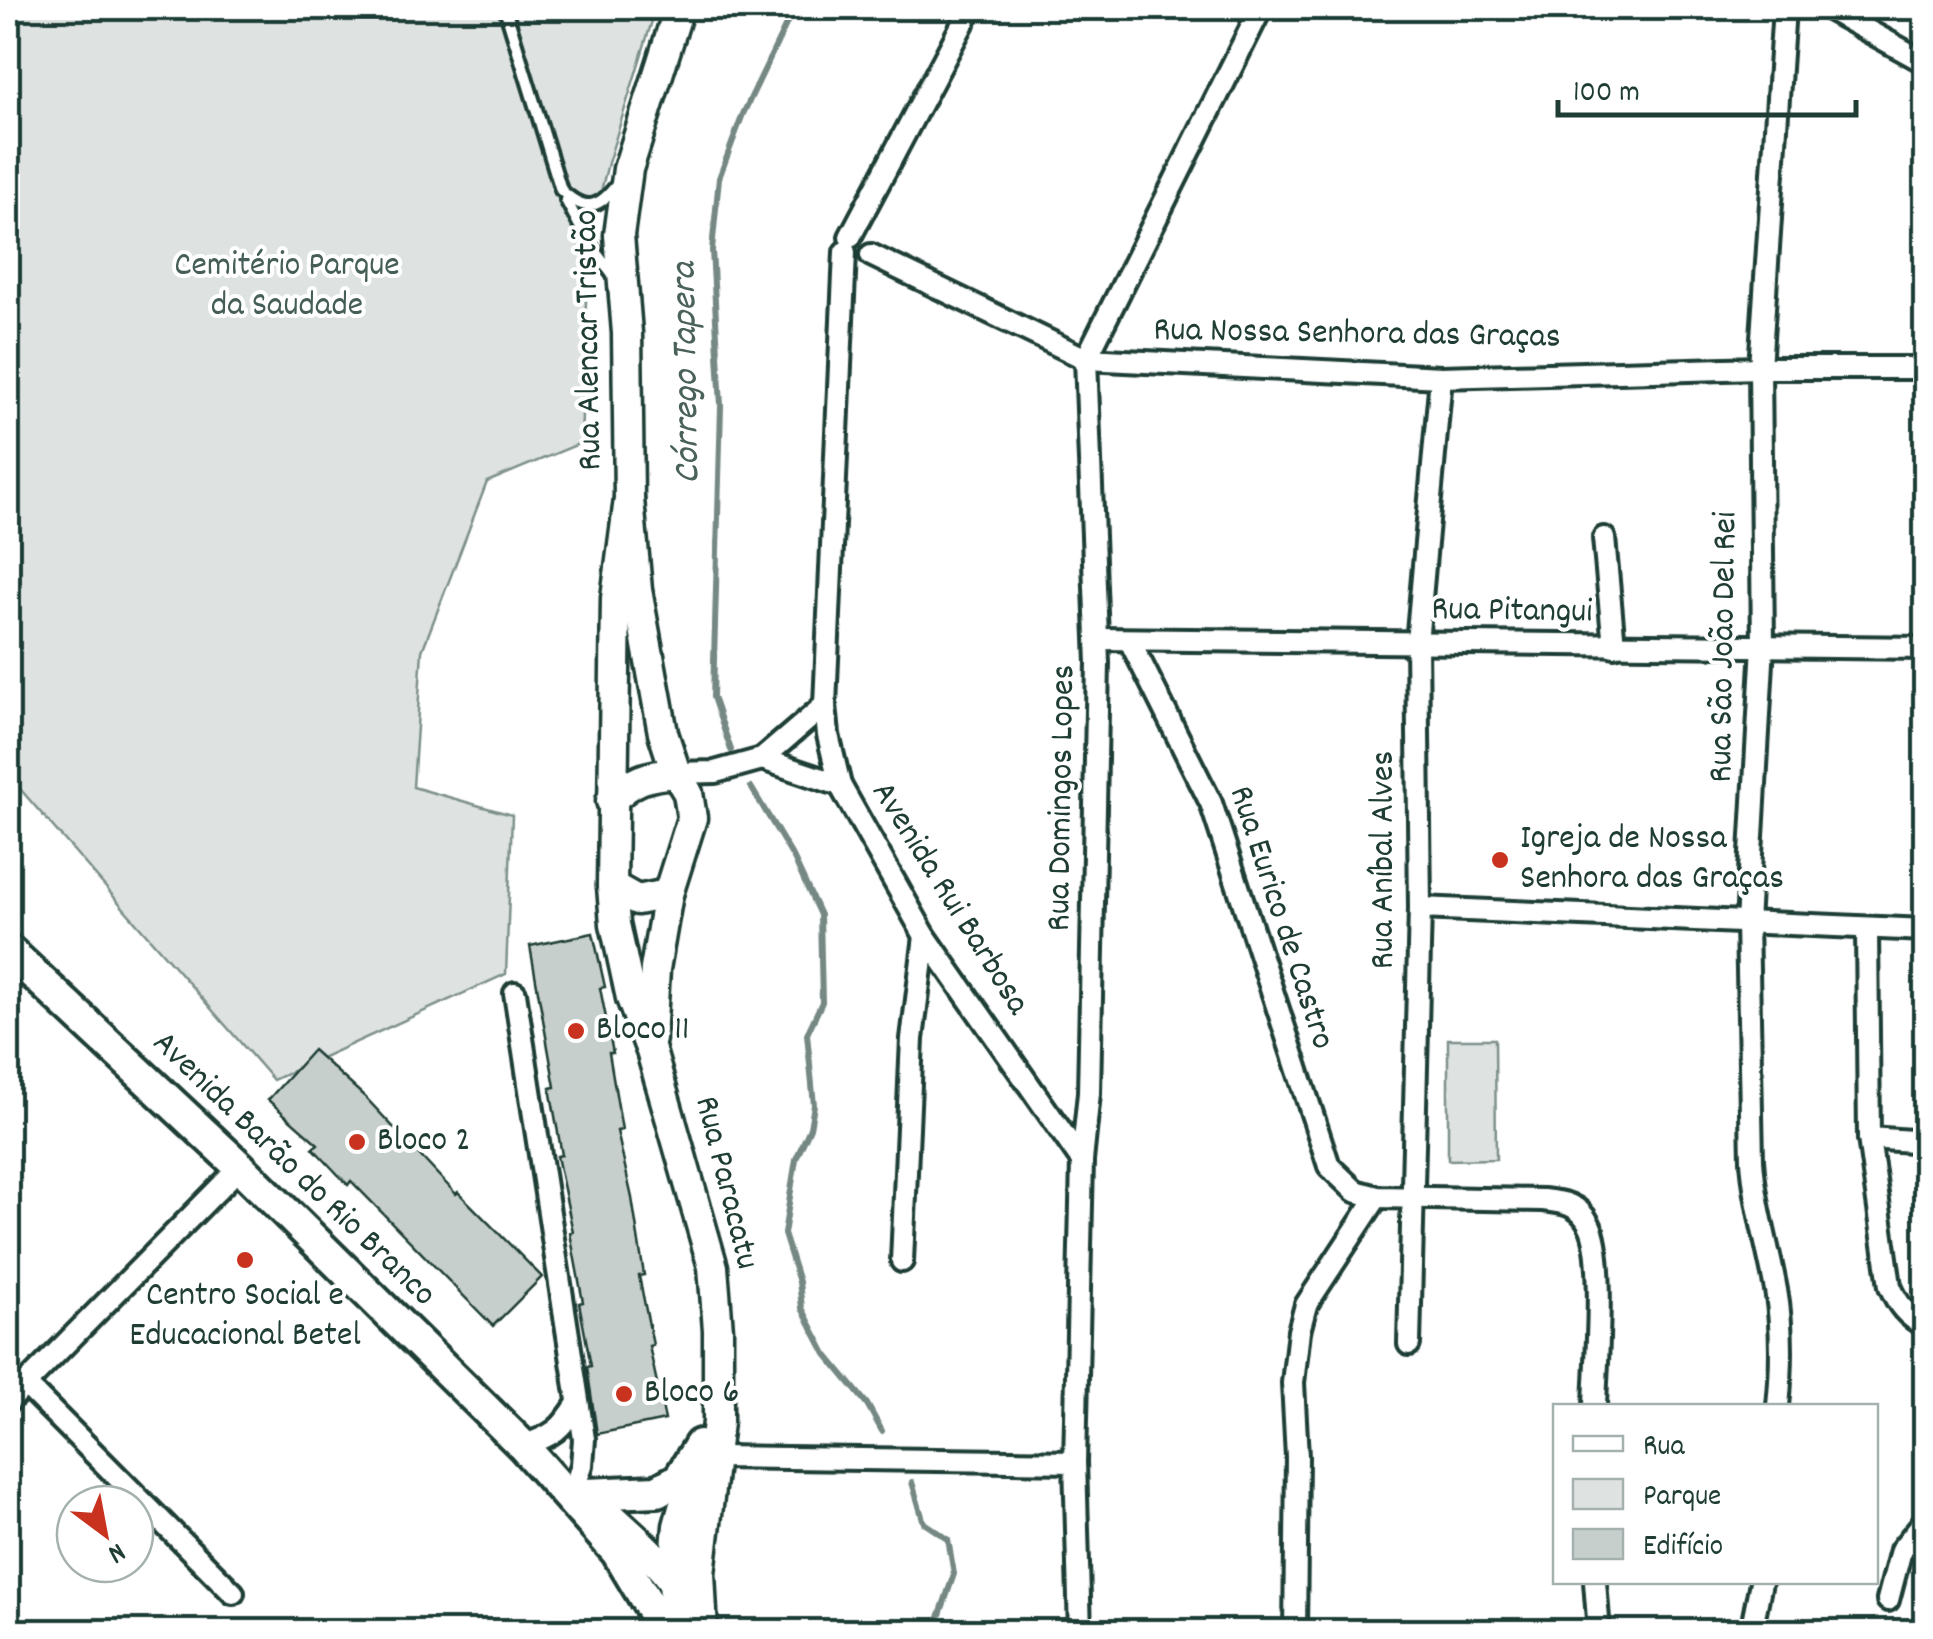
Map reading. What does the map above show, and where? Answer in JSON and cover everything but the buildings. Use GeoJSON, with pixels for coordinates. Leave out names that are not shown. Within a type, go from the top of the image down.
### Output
{"type":"FeatureCollection","features":[{"type":"Feature","properties":{"kind":"main road","name":"Rua Alencar Tristão"},"geometry":{"type":"LineString","coordinates":[[676,773],[663,733],[637,590],[629,500],[620,235],[628,169],[679,8]]}},
{"type":"Feature","properties":{"kind":"main road","name":"Rua Alencar Tristão"},"geometry":{"type":"LineString","coordinates":[[611,801],[616,598],[629,500]]}},
{"type":"Feature","properties":{"kind":"main road"},"geometry":{"type":"LineString","coordinates":[[611,801],[629,783],[647,776],[676,773],[688,794],[692,818]]}},
{"type":"Feature","properties":{"kind":"main road","name":"Rua Paracatu"},"geometry":{"type":"LineString","coordinates":[[611,801],[615,924],[631,998],[651,1051],[714,1267],[718,1330],[716,1396],[707,1451],[700,1632]]}},
{"type":"Feature","properties":{"kind":"main road","name":"Rua Paracatu"},"geometry":{"type":"LineString","coordinates":[[651,1051],[655,969],[668,894],[692,818]]}},
{"type":"Feature","properties":{"kind":"main road"},"geometry":{"type":"LineString","coordinates":[[612,886],[637,900],[668,894]]}},
{"type":"Feature","properties":{"kind":"main road","name":"Avenida Barão do Rio Branco"},"geometry":{"type":"LineString","coordinates":[[8,950],[240,1167],[524,1446],[617,1552],[665,1632]]}},
{"type":"Feature","properties":{"kind":"main road","name":"Avenida Barão do Rio Branco"},"geometry":{"type":"LineString","coordinates":[[524,1446],[581,1490],[674,1580]]}},
{"type":"Feature","properties":{"kind":"main road"},"geometry":{"type":"LineString","coordinates":[[581,1490],[658,1491],[679,1479],[707,1451]]}},
{"type":"Feature","properties":{"kind":"main road","name":"Rua Paracatu"},"geometry":{"type":"LineString","coordinates":[[676,1632],[678,1526],[707,1451]]}},
{"type":"Feature","properties":{"kind":"main road"},"geometry":{"type":"LineString","coordinates":[[674,1580],[700,1632]]}},
{"type":"Feature","properties":{"kind":"street","name":"Avenida Rui Barbosa"},"geometry":{"type":"LineString","coordinates":[[971,8],[872,199],[860,249],[842,288],[828,736],[840,785],[925,936],[1082,1161]]}},
{"type":"Feature","properties":{"kind":"street","name":"Rua Domingos Lopes"},"geometry":{"type":"LineString","coordinates":[[1080,1632],[1076,1462],[1082,1161],[1090,1093],[1098,639],[1086,359],[1261,8]]}},
{"type":"Feature","properties":{"kind":"street","name":"Rua São João Del Rei"},"geometry":{"type":"LineString","coordinates":[[1778,1404],[1782,1360],[1776,1290],[1754,1197],[1747,922],[1762,645],[1760,368],[1784,8]]}},
{"type":"Feature","properties":{"kind":"street"},"geometry":{"type":"LineString","coordinates":[[1826,8],[1926,63]]}},
{"type":"Feature","properties":{"kind":"street","name":"Rua Nossa Senhora das Graças"},"geometry":{"type":"LineString","coordinates":[[860,249],[1086,359],[1441,377],[1760,368],[1926,368]]}},
{"type":"Feature","properties":{"kind":"street","name":"Rua Aníbal Alves"},"geometry":{"type":"LineString","coordinates":[[1409,1344],[1420,908],[1417,643],[1441,377]]}},
{"type":"Feature","properties":{"kind":"street"},"geometry":{"type":"LineString","coordinates":[[1604,538],[1614,646]]}},
{"type":"Feature","properties":{"kind":"street","name":"Rua Pitangui"},"geometry":{"type":"LineString","coordinates":[[1098,639],[1926,648]]}},
{"type":"Feature","properties":{"kind":"street","name":"Rua Eurico de Castro"},"geometry":{"type":"LineString","coordinates":[[1130,641],[1212,803],[1320,1147],[1341,1180],[1355,1192],[1377,1197]]}},
{"type":"Feature","properties":{"kind":"street"},"geometry":{"type":"LineString","coordinates":[[676,773],[716,772],[762,759],[826,704]]}},
{"type":"Feature","properties":{"kind":"street"},"geometry":{"type":"LineString","coordinates":[[762,759],[840,785]]}},
{"type":"Feature","properties":{"kind":"street"},"geometry":{"type":"LineString","coordinates":[[692,818],[716,772]]}},
{"type":"Feature","properties":{"kind":"street"},"geometry":{"type":"LineString","coordinates":[[1420,908],[1926,930]]}},
{"type":"Feature","properties":{"kind":"street"},"geometry":{"type":"LineString","coordinates":[[1867,930],[1869,1138],[1890,1286],[1897,1304],[1926,1326]]}},
{"type":"Feature","properties":{"kind":"street"},"geometry":{"type":"LineString","coordinates":[[902,1261],[912,1040],[925,936]]}},
{"type":"Feature","properties":{"kind":"street"},"geometry":{"type":"LineString","coordinates":[[516,994],[584,1439],[581,1490]]}},
{"type":"Feature","properties":{"kind":"street"},"geometry":{"type":"LineString","coordinates":[[1048,1113],[1068,1110],[1090,1093]]}},
{"type":"Feature","properties":{"kind":"street"},"geometry":{"type":"LineString","coordinates":[[1869,1138],[1926,1142]]}},
{"type":"Feature","properties":{"kind":"street"},"geometry":{"type":"LineString","coordinates":[[8,1402],[240,1167]]}},
{"type":"Feature","properties":{"kind":"street"},"geometry":{"type":"LineString","coordinates":[[1295,1632],[1293,1383],[1299,1331],[1306,1305],[1377,1197],[1542,1200],[1567,1202],[1580,1212],[1589,1224],[1598,1254],[1595,1404]]}},
{"type":"Feature","properties":{"kind":"street"},"geometry":{"type":"LineString","coordinates":[[25,1384],[232,1594]]}},
{"type":"Feature","properties":{"kind":"street"},"geometry":{"type":"LineString","coordinates":[[524,1446],[550,1437],[563,1426],[578,1403]]}},
{"type":"Feature","properties":{"kind":"street"},"geometry":{"type":"LineString","coordinates":[[707,1451],[1076,1462]]}},
{"type":"Feature","properties":{"kind":"street"},"geometry":{"type":"LineString","coordinates":[[1888,1600],[1901,1550],[1926,1519]]}},
{"type":"Feature","properties":{"kind":"street"},"geometry":{"type":"LineString","coordinates":[[1594,1584],[1599,1632]]}},
{"type":"Feature","properties":{"kind":"street"},"geometry":{"type":"LineString","coordinates":[[1752,1632],[1760,1584]]}},
{"type":"Feature","properties":{"kind":"lane"},"geometry":{"type":"LineString","coordinates":[[505,8],[561,190],[590,245],[624,290]]}},
{"type":"Feature","properties":{"kind":"lane"},"geometry":{"type":"LineString","coordinates":[[561,190],[574,202],[593,206],[606,200],[628,169]]}},
{"type":"Feature","properties":{"kind":"green space","name":"Cemitério Parque da Saudade"},"geometry":{"type":"Polygon","coordinates":[[[8,8],[656,8],[608,163],[588,244],[581,443],[487,482],[422,651],[413,787],[512,815],[506,974],[273,1080],[8,775],[8,8]]]}},
{"type":"Feature","properties":{"kind":"green space"},"geometry":{"type":"Polygon","coordinates":[[[1448,1039],[1495,1039],[1496,1159],[1448,1160],[1448,1039]]]}},
{"type":"Feature","properties":{"kind":"waterway","name":"Córrego Tapera"},"geometry":{"type":"LineString","coordinates":[[731,750],[713,697],[721,406],[712,250],[719,178],[743,114],[794,8]]}},
{"type":"Feature","properties":{"kind":"waterway","name":"Córrego Tapera"},"geometry":{"type":"LineString","coordinates":[[751,787],[794,859],[820,915],[822,1002],[807,1034],[814,1105],[810,1128],[796,1159],[784,1234],[799,1282],[802,1308],[826,1354],[867,1404],[882,1431]]}},
{"type":"Feature","properties":{"kind":"waterway","name":"Córrego Tapera"},"geometry":{"type":"LineString","coordinates":[[912,1482],[924,1523],[948,1539],[954,1574],[934,1632]]}},
{"type":"Feature","properties":{"kind":"place","name":"Igreja de Nossa Senhora das Graças"},"geometry":{"type":"Point","coordinates":[1500,860]}},
{"type":"Feature","properties":{"kind":"place","name":"Bloco 11"},"geometry":{"type":"Point","coordinates":[576,1031]}},
{"type":"Feature","properties":{"kind":"place","name":"Bloco 2"},"geometry":{"type":"Point","coordinates":[357,1142]}},
{"type":"Feature","properties":{"kind":"place","name":"Centro Social e Educacional Betel"},"geometry":{"type":"Point","coordinates":[245,1260]}},
{"type":"Feature","properties":{"kind":"place","name":"Bloco 6"},"geometry":{"type":"Point","coordinates":[624,1394]}}]}
